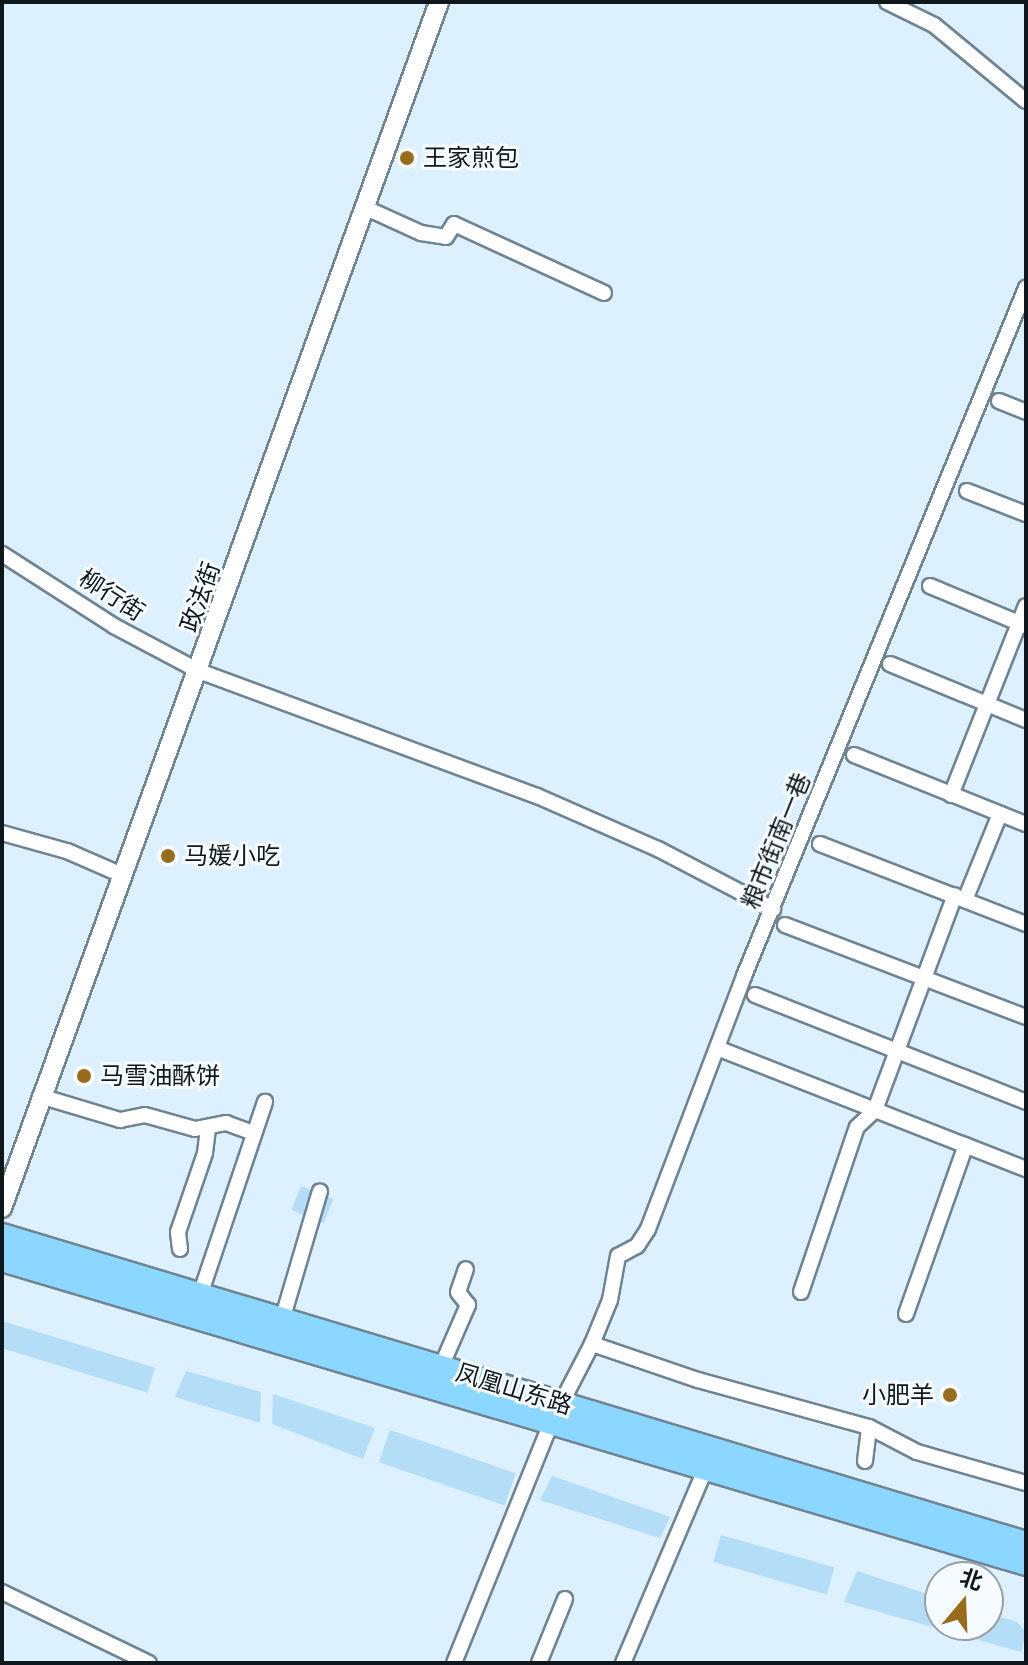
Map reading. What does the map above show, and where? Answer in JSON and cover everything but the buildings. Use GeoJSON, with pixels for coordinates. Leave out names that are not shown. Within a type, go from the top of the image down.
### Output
{"type":"FeatureCollection","features":[{"type":"Feature","properties":{"kind":"main road","name":"凤凰山东路"},"geometry":{"type":"LineString","coordinates":[[2,1236],[441,1367],[705,1470],[1023,1554]]}},
{"type":"Feature","properties":{"kind":"main road","name":"凤凰山东路"},"geometry":{"type":"LineString","coordinates":[[2,1259],[556,1413],[1023,1554]]}},
{"type":"Feature","properties":{"kind":"street","name":"政法街"},"geometry":{"type":"LineString","coordinates":[[2,1208],[40,1096],[199,671],[439,2]]}},
{"type":"Feature","properties":{"kind":"street"},"geometry":{"type":"LineString","coordinates":[[887,2],[934,25],[1026,101]]}},
{"type":"Feature","properties":{"kind":"street"},"geometry":{"type":"LineString","coordinates":[[366,208],[421,233],[446,237],[454,224],[604,293]]}},
{"type":"Feature","properties":{"kind":"street","name":"粮市街南一巷"},"geometry":{"type":"LineString","coordinates":[[454,1663],[556,1413],[592,1344],[610,1300],[618,1256],[637,1246],[648,1229],[717,1048],[1026,288]]}},
{"type":"Feature","properties":{"kind":"street"},"geometry":{"type":"LineString","coordinates":[[999,401],[1026,412]]}},
{"type":"Feature","properties":{"kind":"street"},"geometry":{"type":"LineString","coordinates":[[967,491],[1026,514]]}},
{"type":"Feature","properties":{"kind":"street","name":"柳行街"},"geometry":{"type":"LineString","coordinates":[[2,554],[114,626],[199,671],[537,796],[658,849],[773,909]]}},
{"type":"Feature","properties":{"kind":"street"},"geometry":{"type":"LineString","coordinates":[[930,586],[1023,624]]}},
{"type":"Feature","properties":{"kind":"street"},"geometry":{"type":"LineString","coordinates":[[951,795],[1023,624],[1026,606]]}},
{"type":"Feature","properties":{"kind":"street"},"geometry":{"type":"LineString","coordinates":[[890,664],[1026,720]]}},
{"type":"Feature","properties":{"kind":"street"},"geometry":{"type":"LineString","coordinates":[[854,755],[1026,824]]}},
{"type":"Feature","properties":{"kind":"street"},"geometry":{"type":"LineString","coordinates":[[801,1292],[857,1127],[875,1110],[924,977],[1000,814]]}},
{"type":"Feature","properties":{"kind":"street"},"geometry":{"type":"LineString","coordinates":[[2,833],[67,851],[122,875]]}},
{"type":"Feature","properties":{"kind":"street"},"geometry":{"type":"LineString","coordinates":[[820,844],[1026,924]]}},
{"type":"Feature","properties":{"kind":"street"},"geometry":{"type":"LineString","coordinates":[[785,925],[1026,1017]]}},
{"type":"Feature","properties":{"kind":"street"},"geometry":{"type":"LineString","coordinates":[[755,995],[1026,1102]]}},
{"type":"Feature","properties":{"kind":"street"},"geometry":{"type":"LineString","coordinates":[[717,1048],[1026,1169]]}},
{"type":"Feature","properties":{"kind":"street"},"geometry":{"type":"LineString","coordinates":[[40,1096],[120,1120],[145,1115],[195,1129],[226,1123],[254,1133]]}},
{"type":"Feature","properties":{"kind":"street"},"geometry":{"type":"LineString","coordinates":[[200,1295],[265,1102]]}},
{"type":"Feature","properties":{"kind":"street"},"geometry":{"type":"LineString","coordinates":[[180,1249],[178,1232],[205,1153],[208,1127]]}},
{"type":"Feature","properties":{"kind":"street"},"geometry":{"type":"LineString","coordinates":[[906,1314],[966,1145]]}},
{"type":"Feature","properties":{"kind":"street"},"geometry":{"type":"LineString","coordinates":[[282,1320],[320,1191]]}},
{"type":"Feature","properties":{"kind":"street"},"geometry":{"type":"LineString","coordinates":[[441,1367],[468,1305],[458,1292],[466,1269]]}},
{"type":"Feature","properties":{"kind":"street"},"geometry":{"type":"LineString","coordinates":[[592,1344],[698,1380],[869,1427],[917,1452],[1026,1483]]}},
{"type":"Feature","properties":{"kind":"street"},"geometry":{"type":"LineString","coordinates":[[865,1461],[869,1427]]}},
{"type":"Feature","properties":{"kind":"street"},"geometry":{"type":"LineString","coordinates":[[623,1663],[705,1470]]}},
{"type":"Feature","properties":{"kind":"street"},"geometry":{"type":"LineString","coordinates":[[2,1592],[149,1663]]}},
{"type":"Feature","properties":{"kind":"street"},"geometry":{"type":"LineString","coordinates":[[539,1663],[565,1599]]}},
{"type":"Feature","properties":{"kind":"shaded area"},"geometry":{"type":"Polygon","coordinates":[[[301,1186],[333,1199],[324,1223],[291,1210],[301,1186]]]}},
{"type":"Feature","properties":{"kind":"shaded area"},"geometry":{"type":"Polygon","coordinates":[[[2,1321],[155,1368],[147,1393],[2,1348],[2,1321]]]}},
{"type":"Feature","properties":{"kind":"shaded area"},"geometry":{"type":"Polygon","coordinates":[[[186,1371],[261,1392],[260,1423],[175,1397],[186,1371]]]}},
{"type":"Feature","properties":{"kind":"shaded area"},"geometry":{"type":"Polygon","coordinates":[[[273,1394],[375,1428],[363,1459],[272,1424],[273,1394]]]}},
{"type":"Feature","properties":{"kind":"shaded area"},"geometry":{"type":"Polygon","coordinates":[[[390,1430],[516,1473],[505,1505],[379,1462],[390,1430]]]}},
{"type":"Feature","properties":{"kind":"shaded area"},"geometry":{"type":"Polygon","coordinates":[[[552,1476],[670,1517],[660,1538],[540,1500],[552,1476]]]}},
{"type":"Feature","properties":{"kind":"shaded area"},"geometry":{"type":"Polygon","coordinates":[[[721,1535],[834,1568],[827,1594],[713,1562],[721,1535]]]}},
{"type":"Feature","properties":{"kind":"shaded area"},"geometry":{"type":"Polygon","coordinates":[[[857,1571],[924,1593],[924,1625],[844,1602],[857,1571]]]}},
{"type":"Feature","properties":{"kind":"shaded area"},"geometry":{"type":"Polygon","coordinates":[[[1004,1618],[1017,1622],[1026,1632],[1021,1652],[982,1641],[1004,1641],[1004,1618]]]}},
{"type":"Feature","properties":{"kind":"place","name":"王家煎包"},"geometry":{"type":"Point","coordinates":[407,158]}},
{"type":"Feature","properties":{"kind":"place","name":"马媛小吃"},"geometry":{"type":"Point","coordinates":[168,856]}},
{"type":"Feature","properties":{"kind":"place","name":"马雪油酥饼"},"geometry":{"type":"Point","coordinates":[84,1076]}},
{"type":"Feature","properties":{"kind":"place","name":"小肥羊"},"geometry":{"type":"Point","coordinates":[950,1395]}}]}
